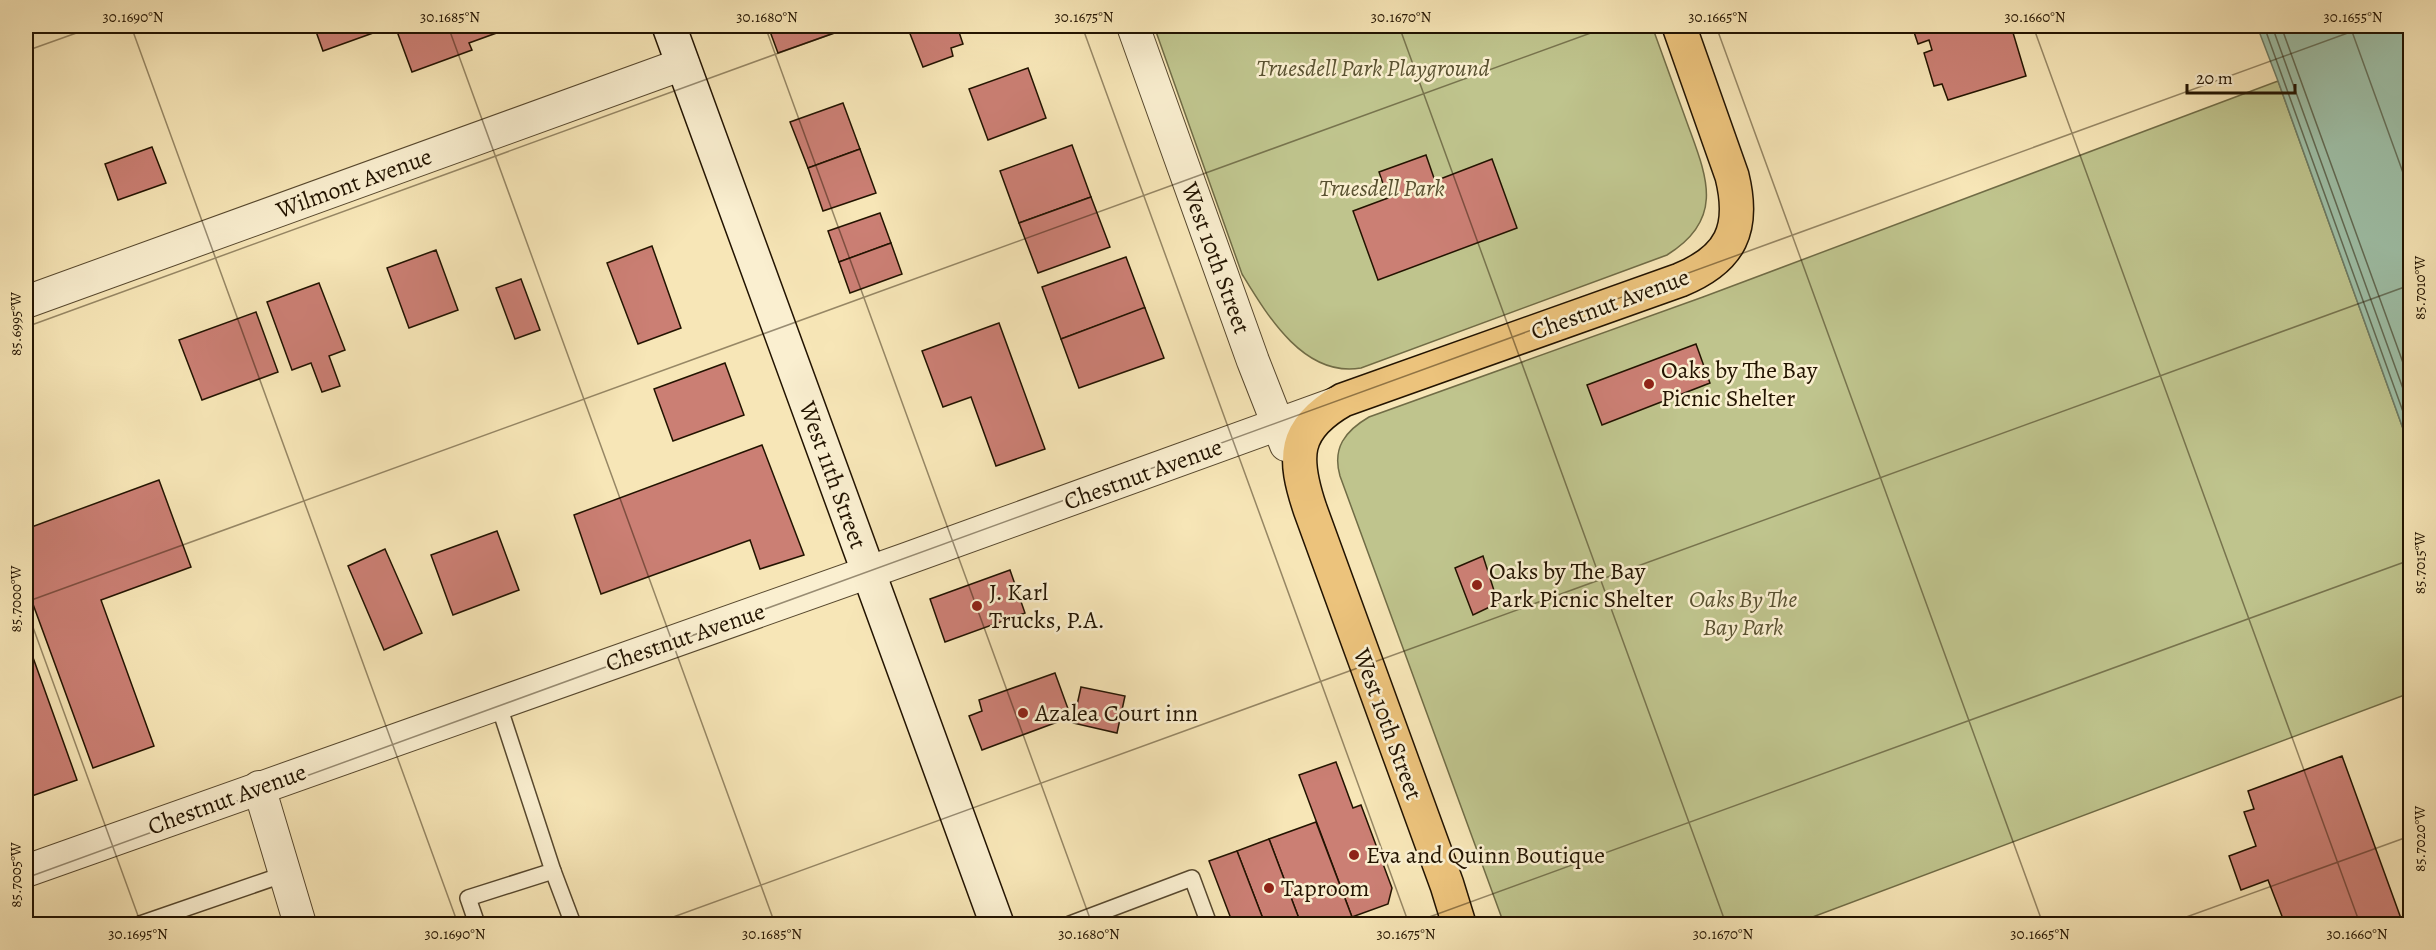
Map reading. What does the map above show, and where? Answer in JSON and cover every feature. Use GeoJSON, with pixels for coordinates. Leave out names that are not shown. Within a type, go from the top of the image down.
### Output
{"type":"FeatureCollection","features":[{"type":"Feature","properties":{"kind":"main road","name":"West 11th Street"},"geometry":{"type":"LineString","coordinates":[[669,26],[997,924]]}},
{"type":"Feature","properties":{"kind":"main road","name":"Chestnut Avenue"},"geometry":{"type":"LineString","coordinates":[[1293,426],[1320,415],[1343,400],[1694,274],[1717,259],[1731,240],[1737,217],[1735,187],[1679,26]]}},
{"type":"Feature","properties":{"kind":"main road","name":"West 10th Street"},"geometry":{"type":"LineString","coordinates":[[1293,426],[1299,451],[1299,475],[1303,489],[1447,885],[1459,924]]}},
{"type":"Feature","properties":{"kind":"street","name":"West 10th Street"},"geometry":{"type":"LineString","coordinates":[[1133,26],[1293,426]]}},
{"type":"Feature","properties":{"kind":"street","name":"Wilmont Avenue"},"geometry":{"type":"LineString","coordinates":[[26,302],[683,64]]}},
{"type":"Feature","properties":{"kind":"street","name":"Chestnut Avenue"},"geometry":{"type":"LineString","coordinates":[[26,871],[869,572],[1293,426]]}},
{"type":"Feature","properties":{"kind":"street"},"geometry":{"type":"LineString","coordinates":[[259,787],[300,924]]}},
{"type":"Feature","properties":{"kind":"lane"},"geometry":{"type":"LineString","coordinates":[[498,703],[553,871],[573,924]]}},
{"type":"Feature","properties":{"kind":"lane"},"geometry":{"type":"LineString","coordinates":[[477,924],[468,898],[553,871]]}},
{"type":"Feature","properties":{"kind":"lane"},"geometry":{"type":"LineString","coordinates":[[140,924],[285,874]]}},
{"type":"Feature","properties":{"kind":"lane"},"geometry":{"type":"LineString","coordinates":[[1070,924],[1192,878],[1209,924]]}},
{"type":"Feature","properties":{"kind":"green space","name":"Truesdell Park"},"geometry":{"type":"Polygon","coordinates":[[[1154,26],[1652,26],[1699,156],[1704,174],[1705,209],[1699,225],[1686,240],[1667,255],[1361,368],[1341,369],[1322,363],[1305,353],[1290,340],[1263,307],[1242,274],[1154,26]]]}},
{"type":"Feature","properties":{"kind":"green space","name":"Oaks By The Bay Park"},"geometry":{"type":"Polygon","coordinates":[[[2278,81],[2410,448],[2410,693],[1794,924],[1504,924],[1340,476],[1339,449],[1347,434],[1369,417],[1703,297],[2278,81]]]}},
{"type":"Feature","properties":{"kind":"water"},"geometry":{"type":"Polygon","coordinates":[[[2257,26],[2410,26],[2410,448],[2278,81],[2257,26]]]}},
{"type":"Feature","properties":{"kind":"building"},"geometry":{"type":"Polygon","coordinates":[[[314,26],[370,26],[373,33],[323,51],[314,26]]]}},
{"type":"Feature","properties":{"kind":"building"},"geometry":{"type":"Polygon","coordinates":[[[395,26],[513,27],[469,43],[472,50],[412,72],[395,26]]]}},
{"type":"Feature","properties":{"kind":"building"},"geometry":{"type":"Polygon","coordinates":[[[768,26],[841,26],[843,30],[778,53],[768,26]]]}},
{"type":"Feature","properties":{"kind":"building"},"geometry":{"type":"Polygon","coordinates":[[[907,26],[957,26],[963,44],[951,48],[953,56],[923,67],[907,26]]]}},
{"type":"Feature","properties":{"kind":"building"},"geometry":{"type":"Polygon","coordinates":[[[1912,26],[2011,26],[2026,76],[1948,100],[1942,84],[1934,86],[1924,53],[1932,50],[1929,40],[1918,44],[1912,26]]]}},
{"type":"Feature","properties":{"kind":"building"},"geometry":{"type":"Polygon","coordinates":[[[1028,68],[1046,118],[988,140],[969,89],[1028,68]]]}},
{"type":"Feature","properties":{"kind":"building"},"geometry":{"type":"Polygon","coordinates":[[[843,103],[860,149],[808,168],[790,122],[843,103]]]}},
{"type":"Feature","properties":{"kind":"building"},"geometry":{"type":"Polygon","coordinates":[[[1072,145],[1091,197],[1019,223],[1000,171],[1072,145]]]}},
{"type":"Feature","properties":{"kind":"building"},"geometry":{"type":"Polygon","coordinates":[[[152,147],[166,183],[118,200],[105,164],[152,147]]]}},
{"type":"Feature","properties":{"kind":"building"},"geometry":{"type":"Polygon","coordinates":[[[860,149],[876,193],[823,211],[808,168],[860,149]]]}},
{"type":"Feature","properties":{"kind":"building"},"geometry":{"type":"Polygon","coordinates":[[[1426,155],[1435,181],[1492,159],[1517,228],[1378,280],[1353,211],[1388,198],[1379,172],[1426,155]]]}},
{"type":"Feature","properties":{"kind":"building"},"geometry":{"type":"Polygon","coordinates":[[[1091,197],[1110,247],[1038,273],[1019,223],[1091,197]]]}},
{"type":"Feature","properties":{"kind":"building"},"geometry":{"type":"Polygon","coordinates":[[[880,213],[891,243],[839,262],[828,231],[880,213]]]}},
{"type":"Feature","properties":{"kind":"building"},"geometry":{"type":"Polygon","coordinates":[[[891,243],[902,274],[850,293],[839,262],[891,243]]]}},
{"type":"Feature","properties":{"kind":"building"},"geometry":{"type":"Polygon","coordinates":[[[652,246],[681,328],[638,344],[607,263],[652,246]]]}},
{"type":"Feature","properties":{"kind":"building"},"geometry":{"type":"Polygon","coordinates":[[[436,250],[458,310],[409,328],[387,268],[436,250]]]}},
{"type":"Feature","properties":{"kind":"building"},"geometry":{"type":"Polygon","coordinates":[[[1126,257],[1145,308],[1061,339],[1042,287],[1126,257]]]}},
{"type":"Feature","properties":{"kind":"building"},"geometry":{"type":"Polygon","coordinates":[[[521,279],[540,330],[515,339],[496,288],[521,279]]]}},
{"type":"Feature","properties":{"kind":"building"},"geometry":{"type":"Polygon","coordinates":[[[319,283],[345,350],[329,356],[340,386],[322,392],[311,363],[292,370],[267,302],[319,283]]]}},
{"type":"Feature","properties":{"kind":"building"},"geometry":{"type":"Polygon","coordinates":[[[1145,308],[1164,358],[1079,388],[1061,339],[1145,308]]]}},
{"type":"Feature","properties":{"kind":"building"},"geometry":{"type":"Polygon","coordinates":[[[256,312],[278,372],[202,400],[179,340],[256,312]]]}},
{"type":"Feature","properties":{"kind":"building"},"geometry":{"type":"Polygon","coordinates":[[[999,323],[1045,449],[996,466],[971,397],[943,407],[922,351],[999,323]]]}},
{"type":"Feature","properties":{"kind":"building","name":"Oaks by The Bay Picnic Shelter"},"geometry":{"type":"Polygon","coordinates":[[[1696,344],[1710,383],[1602,425],[1587,385],[1696,344]]]}},
{"type":"Feature","properties":{"kind":"building"},"geometry":{"type":"Polygon","coordinates":[[[725,363],[744,415],[673,441],[654,389],[725,363]]]}},
{"type":"Feature","properties":{"kind":"building"},"geometry":{"type":"Polygon","coordinates":[[[762,445],[804,555],[760,569],[750,540],[601,594],[574,515],[762,445]]]}},
{"type":"Feature","properties":{"kind":"building"},"geometry":{"type":"Polygon","coordinates":[[[159,480],[191,567],[101,600],[154,746],[93,768],[26,585],[26,529],[159,480]]]}},
{"type":"Feature","properties":{"kind":"building"},"geometry":{"type":"Polygon","coordinates":[[[497,531],[519,590],[453,615],[431,555],[497,531]]]}},
{"type":"Feature","properties":{"kind":"building"},"geometry":{"type":"Polygon","coordinates":[[[385,549],[422,633],[384,650],[348,566],[385,549]]]}},
{"type":"Feature","properties":{"kind":"building","name":"Oaks by The Bay Park Picnic Shelter"},"geometry":{"type":"Polygon","coordinates":[[[1483,556],[1498,603],[1473,615],[1455,568],[1483,556]]]}},
{"type":"Feature","properties":{"kind":"building","name":"J. Karl Trucks, P.A."},"geometry":{"type":"Polygon","coordinates":[[[1010,570],[1025,613],[945,642],[930,599],[1010,570]]]}},
{"type":"Feature","properties":{"kind":"building"},"geometry":{"type":"Polygon","coordinates":[[[26,638],[77,780],[29,797],[26,787],[26,638]]]}},
{"type":"Feature","properties":{"kind":"building","name":"Azalea Court inn"},"geometry":{"type":"Polygon","coordinates":[[[1055,673],[1071,717],[982,750],[969,716],[982,711],[979,700],[1055,673]]]}},
{"type":"Feature","properties":{"kind":"building"},"geometry":{"type":"Polygon","coordinates":[[[1081,687],[1125,696],[1117,733],[1073,723],[1081,687]]]}},
{"type":"Feature","properties":{"kind":"building"},"geometry":{"type":"Polygon","coordinates":[[[2342,756],[2403,924],[2285,924],[2268,880],[2241,890],[2229,856],[2256,846],[2244,812],[2254,809],[2248,791],[2342,756]]]}},
{"type":"Feature","properties":{"kind":"building","name":"Eva and Quinn Boutique"},"geometry":{"type":"Polygon","coordinates":[[[1336,762],[1353,808],[1361,805],[1392,888],[1388,904],[1352,917],[1299,775],[1336,762]]]}},
{"type":"Feature","properties":{"kind":"building"},"geometry":{"type":"Polygon","coordinates":[[[1316,822],[1352,917],[1332,924],[1301,924],[1269,839],[1316,822]]]}},
{"type":"Feature","properties":{"kind":"building","name":"Taproom"},"geometry":{"type":"Polygon","coordinates":[[[1269,839],[1301,924],[1265,924],[1237,851],[1269,839]]]}},
{"type":"Feature","properties":{"kind":"building"},"geometry":{"type":"Polygon","coordinates":[[[1237,851],[1265,924],[1233,924],[1209,861],[1237,851]]]}},
{"type":"Feature","properties":{"kind":"place","name":"Oaks by The Bay Picnic Shelter"},"geometry":{"type":"Point","coordinates":[1649,384]}},
{"type":"Feature","properties":{"kind":"place","name":"Oaks by The Bay Park Picnic Shelter"},"geometry":{"type":"Point","coordinates":[1477,585]}},
{"type":"Feature","properties":{"kind":"place","name":"J. Karl Trucks, P.A."},"geometry":{"type":"Point","coordinates":[977,606]}},
{"type":"Feature","properties":{"kind":"place","name":"Azalea Court inn"},"geometry":{"type":"Point","coordinates":[1023,713]}},
{"type":"Feature","properties":{"kind":"place","name":"Eva and Quinn Boutique"},"geometry":{"type":"Point","coordinates":[1354,855]}},
{"type":"Feature","properties":{"kind":"place","name":"Taproom"},"geometry":{"type":"Point","coordinates":[1269,888]}},
{"type":"Feature","properties":{"kind":"park label","name":"Truesdell Park Playground"},"geometry":{"type":"Point","coordinates":[1373,68]}}]}
